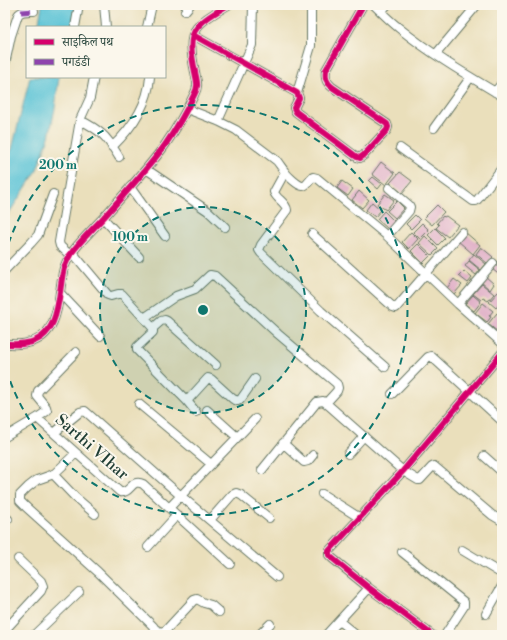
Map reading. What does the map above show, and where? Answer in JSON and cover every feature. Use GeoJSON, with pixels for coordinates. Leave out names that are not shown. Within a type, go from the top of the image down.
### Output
{"type":"FeatureCollection","features":[{"type":"Feature","properties":{"kind":"street"},"geometry":{"type":"LineString","coordinates":[[75,26],[79,5]]}},
{"type":"Feature","properties":{"kind":"street"},"geometry":{"type":"LineString","coordinates":[[104,5],[106,26]]}},
{"type":"Feature","properties":{"kind":"street"},"geometry":{"type":"LineString","coordinates":[[147,26],[152,5]]}},
{"type":"Feature","properties":{"kind":"street"},"geometry":{"type":"LineString","coordinates":[[5,344],[26,344],[34,341],[42,337],[53,323],[57,311],[63,271],[71,254],[146,169],[165,144],[187,109],[198,86],[191,49],[193,35],[196,29],[208,17],[228,5]]}},
{"type":"Feature","properties":{"kind":"street"},"geometry":{"type":"LineString","coordinates":[[218,121],[252,45],[253,5]]}},
{"type":"Feature","properties":{"kind":"street"},"geometry":{"type":"LineString","coordinates":[[312,5],[311,46],[297,94],[298,98],[294,108],[296,112],[360,158],[386,130],[388,127],[387,124],[332,87],[328,83],[325,76],[326,70],[363,5]]}},
{"type":"Feature","properties":{"kind":"street"},"geometry":{"type":"LineString","coordinates":[[374,5],[398,27],[470,78],[498,94],[502,83]]}},
{"type":"Feature","properties":{"kind":"street"},"geometry":{"type":"LineString","coordinates":[[381,12],[387,5]]}},
{"type":"Feature","properties":{"kind":"street"},"geometry":{"type":"LineString","coordinates":[[436,54],[477,5]]}},
{"type":"Feature","properties":{"kind":"street"},"geometry":{"type":"LineString","coordinates":[[5,64],[11,36],[18,14],[21,12],[34,11]]}},
{"type":"Feature","properties":{"kind":"street"},"geometry":{"type":"LineString","coordinates":[[193,35],[297,94]]}},
{"type":"Feature","properties":{"kind":"street"},"geometry":{"type":"LineString","coordinates":[[94,78],[90,98],[80,120],[59,242],[60,246],[71,254],[108,294],[111,296],[122,294],[153,328]]}},
{"type":"Feature","properties":{"kind":"street"},"geometry":{"type":"LineString","coordinates":[[112,147],[128,131],[144,104],[150,78]]}},
{"type":"Feature","properties":{"kind":"street"},"geometry":{"type":"LineString","coordinates":[[434,128],[470,78]]}},
{"type":"Feature","properties":{"kind":"street"},"geometry":{"type":"LineString","coordinates":[[187,109],[236,130],[277,161],[287,175],[302,186],[313,177],[317,178],[386,236],[502,343]]}},
{"type":"Feature","properties":{"kind":"street"},"geometry":{"type":"LineString","coordinates":[[80,120],[102,134],[120,157]]}},
{"type":"Feature","properties":{"kind":"street"},"geometry":{"type":"LineString","coordinates":[[400,148],[473,201],[478,199],[502,168]]}},
{"type":"Feature","properties":{"kind":"street"},"geometry":{"type":"LineString","coordinates":[[146,169],[208,211],[225,227]]}},
{"type":"Feature","properties":{"kind":"street"},"geometry":{"type":"LineString","coordinates":[[285,172],[274,192],[275,196],[286,206],[287,210],[261,245],[259,250],[321,311],[384,367]]}},
{"type":"Feature","properties":{"kind":"street"},"geometry":{"type":"LineString","coordinates":[[130,187],[165,236]]}},
{"type":"Feature","properties":{"kind":"street"},"geometry":{"type":"LineString","coordinates":[[386,236],[409,211],[410,207],[389,188]]}},
{"type":"Feature","properties":{"kind":"street"},"geometry":{"type":"LineString","coordinates":[[5,270],[38,235],[53,194]]}},
{"type":"Feature","properties":{"kind":"street"},"geometry":{"type":"LineString","coordinates":[[103,218],[139,257]]}},
{"type":"Feature","properties":{"kind":"street"},"geometry":{"type":"LineString","coordinates":[[312,234],[395,308],[462,232]]}},
{"type":"Feature","properties":{"kind":"street"},"geometry":{"type":"LineString","coordinates":[[458,304],[493,262]]}},
{"type":"Feature","properties":{"kind":"street"},"geometry":{"type":"LineString","coordinates":[[144,318],[176,296],[195,289],[210,275],[215,276],[278,334],[337,384],[337,391],[326,403]]}},
{"type":"Feature","properties":{"kind":"street"},"geometry":{"type":"LineString","coordinates":[[60,293],[100,336]]}},
{"type":"Feature","properties":{"kind":"street"},"geometry":{"type":"LineString","coordinates":[[196,412],[136,350],[137,347],[153,332],[153,328],[161,321],[165,320],[216,365]]}},
{"type":"Feature","properties":{"kind":"street"},"geometry":{"type":"LineString","coordinates":[[37,418],[47,411],[46,407],[37,396],[38,391],[76,352]]}},
{"type":"Feature","properties":{"kind":"street"},"geometry":{"type":"LineString","coordinates":[[432,635],[369,588],[332,558],[329,555],[329,552],[330,549],[404,471],[502,353]]}},
{"type":"Feature","properties":{"kind":"street"},"geometry":{"type":"LineString","coordinates":[[392,394],[430,356],[502,421]]}},
{"type":"Feature","properties":{"kind":"street"},"geometry":{"type":"LineString","coordinates":[[187,401],[208,378],[212,379],[233,399],[238,400],[241,399],[255,379]]}},
{"type":"Feature","properties":{"kind":"street"},"geometry":{"type":"LineString","coordinates":[[262,470],[317,402],[323,401],[404,471],[420,480],[434,466],[492,515],[502,520]]}},
{"type":"Feature","properties":{"kind":"street"},"geometry":{"type":"LineString","coordinates":[[139,404],[211,464]]}},
{"type":"Feature","properties":{"kind":"street"},"geometry":{"type":"LineString","coordinates":[[207,410],[237,437]]}},
{"type":"Feature","properties":{"kind":"street"},"geometry":{"type":"LineString","coordinates":[[54,433],[80,412],[84,412],[277,577]]}},
{"type":"Feature","properties":{"kind":"street","name":"Sarthi VIhar"},"geometry":{"type":"LineString","coordinates":[[5,437],[37,418],[120,492],[124,492],[134,484],[143,484],[230,564]]}},
{"type":"Feature","properties":{"kind":"street"},"geometry":{"type":"LineString","coordinates":[[169,508],[255,418]]}},
{"type":"Feature","properties":{"kind":"street"},"geometry":{"type":"LineString","coordinates":[[348,454],[364,436]]}},
{"type":"Feature","properties":{"kind":"street"},"geometry":{"type":"LineString","coordinates":[[283,443],[304,462],[308,461],[313,455]]}},
{"type":"Feature","properties":{"kind":"street"},"geometry":{"type":"LineString","coordinates":[[76,453],[53,474],[37,480],[28,487],[20,495],[20,501],[98,572],[153,626],[153,632],[161,632],[166,630],[191,603],[197,599],[211,605],[219,612]]}},
{"type":"Feature","properties":{"kind":"street"},"geometry":{"type":"LineString","coordinates":[[484,456],[502,472]]}},
{"type":"Feature","properties":{"kind":"street"},"geometry":{"type":"LineString","coordinates":[[53,474],[75,497],[95,514]]}},
{"type":"Feature","properties":{"kind":"street"},"geometry":{"type":"LineString","coordinates":[[210,520],[232,495],[236,493],[241,495],[269,518]]}},
{"type":"Feature","properties":{"kind":"street"},"geometry":{"type":"LineString","coordinates":[[322,494],[360,518]]}},
{"type":"Feature","properties":{"kind":"street"},"geometry":{"type":"LineString","coordinates":[[148,546],[176,515]]}},
{"type":"Feature","properties":{"kind":"street"},"geometry":{"type":"LineString","coordinates":[[462,550],[502,574]]}},
{"type":"Feature","properties":{"kind":"street"},"geometry":{"type":"LineString","coordinates":[[402,552],[464,602],[464,606],[445,635]]}},
{"type":"Feature","properties":{"kind":"street"},"geometry":{"type":"LineString","coordinates":[[5,630],[42,591],[43,586],[41,581],[18,559]]}},
{"type":"Feature","properties":{"kind":"street"},"geometry":{"type":"LineString","coordinates":[[486,614],[502,586]]}},
{"type":"Feature","properties":{"kind":"street"},"geometry":{"type":"LineString","coordinates":[[326,635],[369,588]]}},
{"type":"Feature","properties":{"kind":"street"},"geometry":{"type":"LineString","coordinates":[[34,635],[79,592]]}},
{"type":"Feature","properties":{"kind":"street"},"geometry":{"type":"LineString","coordinates":[[339,621],[356,635]]}},
{"type":"Feature","properties":{"kind":"street"},"geometry":{"type":"LineString","coordinates":[[259,635],[270,624]]}},
{"type":"Feature","properties":{"kind":"water"},"geometry":{"type":"Polygon","coordinates":[[[42,5],[77,5],[73,26],[38,26],[42,5]]]}},
{"type":"Feature","properties":{"kind":"water"},"geometry":{"type":"Polygon","coordinates":[[[30,78],[59,78],[49,137],[36,172],[5,219],[5,161],[12,149],[30,78]]]}},
{"type":"Feature","properties":{"kind":"building"},"geometry":{"type":"Polygon","coordinates":[[[381,162],[395,173],[386,185],[372,174],[381,162]]]}},
{"type":"Feature","properties":{"kind":"building"},"geometry":{"type":"Polygon","coordinates":[[[400,172],[412,181],[402,193],[390,183],[400,172]]]}},
{"type":"Feature","properties":{"kind":"building"},"geometry":{"type":"Polygon","coordinates":[[[373,177],[382,184],[378,189],[369,181],[373,177]]]}},
{"type":"Feature","properties":{"kind":"building"},"geometry":{"type":"Polygon","coordinates":[[[342,181],[353,189],[348,196],[337,188],[342,181]]]}},
{"type":"Feature","properties":{"kind":"building"},"geometry":{"type":"Polygon","coordinates":[[[359,191],[369,200],[362,208],[352,200],[359,191]]]}},
{"type":"Feature","properties":{"kind":"building"},"geometry":{"type":"Polygon","coordinates":[[[385,194],[394,200],[386,210],[377,204],[385,194]]]}},
{"type":"Feature","properties":{"kind":"building"},"geometry":{"type":"Polygon","coordinates":[[[397,201],[404,208],[395,218],[387,211],[397,201]]]}},
{"type":"Feature","properties":{"kind":"building"},"geometry":{"type":"Polygon","coordinates":[[[372,202],[381,210],[375,217],[366,210],[372,202]]]}},
{"type":"Feature","properties":{"kind":"building"},"geometry":{"type":"Polygon","coordinates":[[[437,205],[444,212],[432,225],[424,218],[437,205]]]}},
{"type":"Feature","properties":{"kind":"building"},"geometry":{"type":"Polygon","coordinates":[[[384,211],[395,222],[388,229],[377,219],[384,211]]]}},
{"type":"Feature","properties":{"kind":"building"},"geometry":{"type":"Polygon","coordinates":[[[415,215],[420,220],[411,229],[406,224],[415,215]]]}},
{"type":"Feature","properties":{"kind":"building"},"geometry":{"type":"Polygon","coordinates":[[[443,216],[446,216],[458,225],[448,237],[436,228],[439,225],[437,223],[443,216]]]}},
{"type":"Feature","properties":{"kind":"building"},"geometry":{"type":"Polygon","coordinates":[[[422,223],[429,230],[420,239],[413,232],[422,223]]]}},
{"type":"Feature","properties":{"kind":"building"},"geometry":{"type":"Polygon","coordinates":[[[435,228],[445,238],[438,245],[428,235],[435,228]]]}},
{"type":"Feature","properties":{"kind":"building"},"geometry":{"type":"Polygon","coordinates":[[[411,232],[418,239],[409,249],[402,242],[411,232]]]}},
{"type":"Feature","properties":{"kind":"building"},"geometry":{"type":"Polygon","coordinates":[[[465,232],[480,245],[473,254],[458,241],[465,232]]]}},
{"type":"Feature","properties":{"kind":"building"},"geometry":{"type":"Polygon","coordinates":[[[425,236],[438,249],[432,255],[419,243],[425,236]]]}},
{"type":"Feature","properties":{"kind":"building"},"geometry":{"type":"Polygon","coordinates":[[[418,244],[430,256],[423,263],[411,251],[418,244]]]}},
{"type":"Feature","properties":{"kind":"building"},"geometry":{"type":"Polygon","coordinates":[[[481,247],[493,257],[487,263],[476,254],[481,247]]]}},
{"type":"Feature","properties":{"kind":"building"},"geometry":{"type":"Polygon","coordinates":[[[474,254],[486,264],[481,270],[469,260],[474,254]]]}},
{"type":"Feature","properties":{"kind":"building"},"geometry":{"type":"Polygon","coordinates":[[[499,260],[502,263],[502,277],[492,269],[499,260]]]}},
{"type":"Feature","properties":{"kind":"building"},"geometry":{"type":"Polygon","coordinates":[[[469,261],[480,270],[476,275],[465,266],[469,261]]]}},
{"type":"Feature","properties":{"kind":"building"},"geometry":{"type":"Polygon","coordinates":[[[464,271],[472,278],[468,283],[459,276],[464,271]]]}},
{"type":"Feature","properties":{"kind":"building"},"geometry":{"type":"Polygon","coordinates":[[[485,276],[494,284],[490,290],[480,281],[485,276]]]}},
{"type":"Feature","properties":{"kind":"building"},"geometry":{"type":"Polygon","coordinates":[[[454,279],[462,285],[454,294],[447,288],[454,279]]]}},
{"type":"Feature","properties":{"kind":"building"},"geometry":{"type":"Polygon","coordinates":[[[482,284],[494,294],[488,301],[483,298],[481,300],[473,294],[482,284]]]}},
{"type":"Feature","properties":{"kind":"building"},"geometry":{"type":"Polygon","coordinates":[[[498,292],[502,295],[502,301],[496,308],[489,302],[498,292]]]}},
{"type":"Feature","properties":{"kind":"building"},"geometry":{"type":"Polygon","coordinates":[[[473,295],[481,302],[474,311],[465,304],[473,295]]]}},
{"type":"Feature","properties":{"kind":"building"},"geometry":{"type":"Polygon","coordinates":[[[483,303],[493,311],[487,322],[475,313],[483,303]]]}},
{"type":"Feature","properties":{"kind":"building"},"geometry":{"type":"Polygon","coordinates":[[[497,313],[502,317],[502,327],[498,332],[488,324],[497,313]]]}},
{"type":"Feature","properties":{"kind":"marked path"},"geometry":{"type":"LineString","coordinates":[[21,12],[34,11]]}},
{"type":"Feature","properties":{"kind":"cycle path"},"geometry":{"type":"LineString","coordinates":[[5,344],[24,344],[38,339],[46,333],[52,325],[56,315],[63,270],[70,255],[143,172],[173,133],[197,89],[191,47],[192,38],[195,31],[207,18],[228,5]]}},
{"type":"Feature","properties":{"kind":"cycle path"},"geometry":{"type":"LineString","coordinates":[[193,35],[297,93],[299,98],[294,108],[296,112],[360,158],[387,130],[387,124],[332,87],[326,80],[326,70],[363,5]]}},
{"type":"Feature","properties":{"kind":"cycle path"},"geometry":{"type":"LineString","coordinates":[[432,635],[332,558],[329,555],[329,551],[403,471],[502,353]]}}]}
